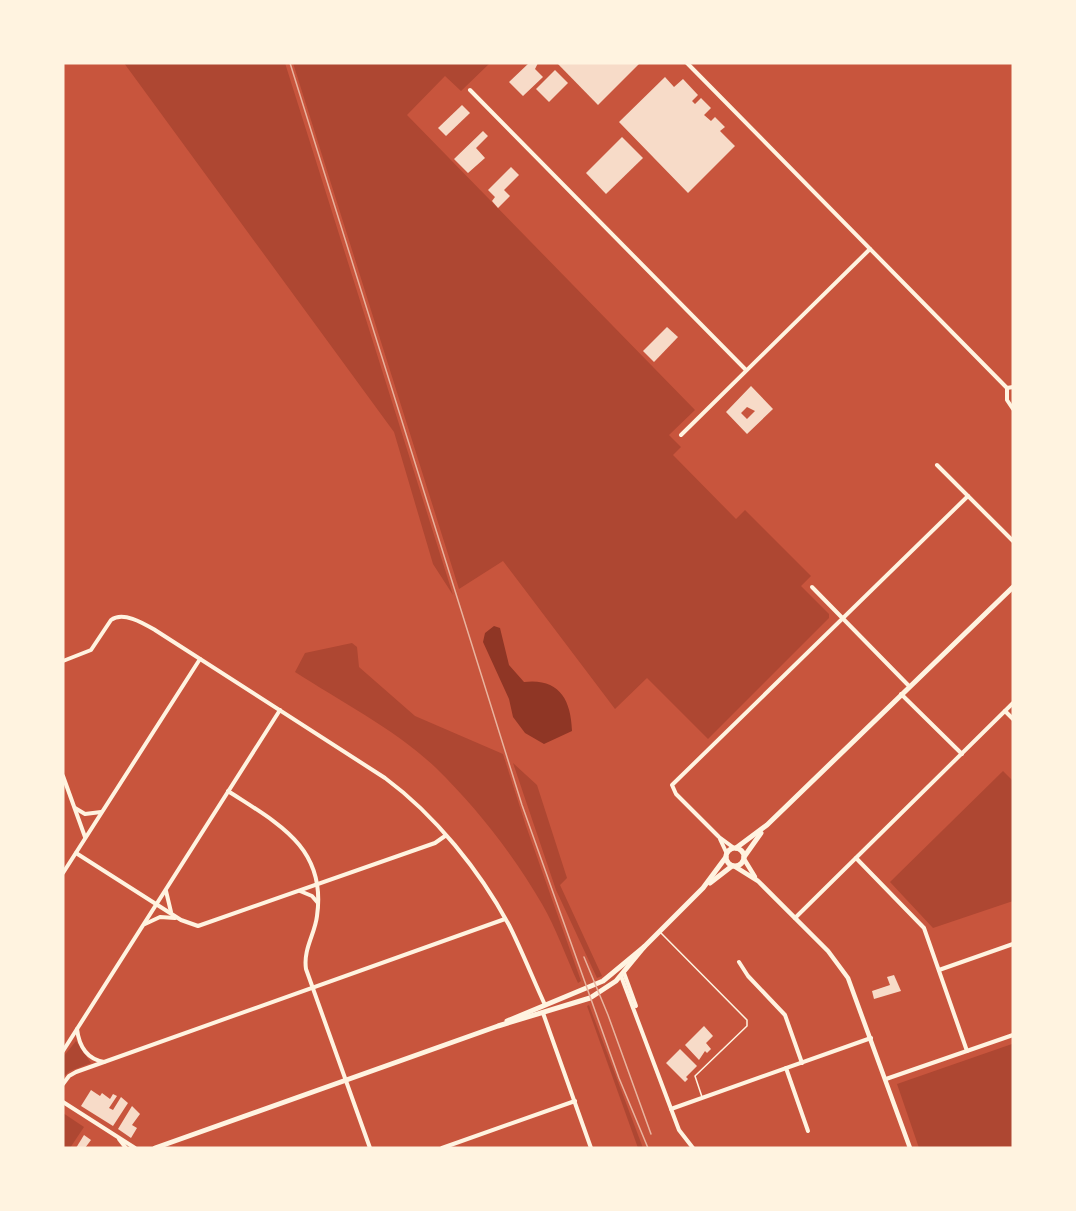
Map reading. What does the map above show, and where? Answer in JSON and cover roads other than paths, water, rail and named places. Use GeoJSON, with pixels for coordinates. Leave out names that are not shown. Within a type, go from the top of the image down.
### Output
{"type":"FeatureCollection","features":[{"type":"Feature","properties":{"kind":"main road"},"geometry":{"type":"LineString","coordinates":[[704,888],[735,848],[767,825],[1013,587]]}},
{"type":"Feature","properties":{"kind":"main road"},"geometry":{"type":"LineString","coordinates":[[498,1026],[545,1005],[592,988],[644,947],[704,888],[733,866],[739,865],[767,825]]}},
{"type":"Feature","properties":{"kind":"main road"},"geometry":{"type":"LineString","coordinates":[[735,848],[744,858]]}},
{"type":"Feature","properties":{"kind":"main road"},"geometry":{"type":"LineString","coordinates":[[727,856],[733,866]]}},
{"type":"Feature","properties":{"kind":"main road"},"geometry":{"type":"LineString","coordinates":[[155,1148],[498,1026],[590,998],[623,975],[644,947]]}},
{"type":"Feature","properties":{"kind":"main road"},"geometry":{"type":"LineString","coordinates":[[618,968],[623,975]]}},
{"type":"Feature","properties":{"kind":"main road"},"geometry":{"type":"LineString","coordinates":[[543,1013],[545,1005]]}},
{"type":"Feature","properties":{"kind":"street"},"geometry":{"type":"LineString","coordinates":[[687,63],[1007,388],[1007,400],[1013,409]]}},
{"type":"Feature","properties":{"kind":"street"},"geometry":{"type":"LineString","coordinates":[[470,90],[746,370]]}},
{"type":"Feature","properties":{"kind":"street"},"geometry":{"type":"LineString","coordinates":[[681,435],[870,249]]}},
{"type":"Feature","properties":{"kind":"street"},"geometry":{"type":"LineString","coordinates":[[1007,388],[1013,387]]}},
{"type":"Feature","properties":{"kind":"street"},"geometry":{"type":"LineString","coordinates":[[937,465],[1013,541]]}},
{"type":"Feature","properties":{"kind":"street"},"geometry":{"type":"LineString","coordinates":[[735,848],[719,837],[672,787],[842,617],[968,496]]}},
{"type":"Feature","properties":{"kind":"street"},"geometry":{"type":"LineString","coordinates":[[812,587],[909,686]]}},
{"type":"Feature","properties":{"kind":"street"},"geometry":{"type":"LineString","coordinates":[[63,661],[91,650],[116,617],[125,617],[146,625],[400,789],[460,853],[505,919],[545,1005]]}},
{"type":"Feature","properties":{"kind":"street"},"geometry":{"type":"LineString","coordinates":[[63,873],[200,659]]}},
{"type":"Feature","properties":{"kind":"street"},"geometry":{"type":"LineString","coordinates":[[901,693],[962,754]]}},
{"type":"Feature","properties":{"kind":"street"},"geometry":{"type":"LineString","coordinates":[[795,918],[1013,704]]}},
{"type":"Feature","properties":{"kind":"street"},"geometry":{"type":"LineString","coordinates":[[63,1051],[280,710]]}},
{"type":"Feature","properties":{"kind":"street"},"geometry":{"type":"LineString","coordinates":[[1005,711],[1013,719]]}},
{"type":"Feature","properties":{"kind":"street"},"geometry":{"type":"LineString","coordinates":[[63,776],[85,838]]}},
{"type":"Feature","properties":{"kind":"street"},"geometry":{"type":"LineString","coordinates":[[228,790],[282,825],[294,836],[309,859],[317,885],[318,904],[317,921],[305,958],[312,988],[370,1148]]}},
{"type":"Feature","properties":{"kind":"street"},"geometry":{"type":"LineString","coordinates":[[74,808],[86,814],[102,812]]}},
{"type":"Feature","properties":{"kind":"street"},"geometry":{"type":"LineString","coordinates":[[76,853],[177,918],[189,924],[202,925],[435,843],[445,836]]}},
{"type":"Feature","properties":{"kind":"street"},"geometry":{"type":"LineString","coordinates":[[719,837],[727,856]]}},
{"type":"Feature","properties":{"kind":"street"},"geometry":{"type":"LineString","coordinates":[[744,858],[758,881],[844,971],[857,997],[910,1148]]}},
{"type":"Feature","properties":{"kind":"street"},"geometry":{"type":"LineString","coordinates":[[856,858],[924,928],[967,1051]]}},
{"type":"Feature","properties":{"kind":"street"},"geometry":{"type":"LineString","coordinates":[[733,866],[758,881]]}},
{"type":"Feature","properties":{"kind":"street"},"geometry":{"type":"LineString","coordinates":[[166,890],[168,907],[177,918]]}},
{"type":"Feature","properties":{"kind":"street"},"geometry":{"type":"LineString","coordinates":[[299,891],[312,896],[318,904]]}},
{"type":"Feature","properties":{"kind":"street"},"geometry":{"type":"LineString","coordinates":[[144,924],[160,917],[177,918]]}},
{"type":"Feature","properties":{"kind":"street"},"geometry":{"type":"LineString","coordinates":[[63,1084],[71,1074],[505,919]]}},
{"type":"Feature","properties":{"kind":"street"},"geometry":{"type":"LineString","coordinates":[[939,970],[1013,944]]}},
{"type":"Feature","properties":{"kind":"street"},"geometry":{"type":"LineString","coordinates":[[739,962],[748,976],[785,1015],[802,1063]]}},
{"type":"Feature","properties":{"kind":"street"},"geometry":{"type":"LineString","coordinates":[[623,975],[634,994],[637,1013],[681,1135],[693,1148]]}},
{"type":"Feature","properties":{"kind":"street"},"geometry":{"type":"LineString","coordinates":[[543,1013],[591,1148]]}},
{"type":"Feature","properties":{"kind":"street"},"geometry":{"type":"LineString","coordinates":[[77,1029],[85,1052],[96,1060],[105,1062]]}},
{"type":"Feature","properties":{"kind":"street"},"geometry":{"type":"LineString","coordinates":[[885,1079],[1013,1035]]}},
{"type":"Feature","properties":{"kind":"street"},"geometry":{"type":"LineString","coordinates":[[671,1109],[872,1038]]}},
{"type":"Feature","properties":{"kind":"street"},"geometry":{"type":"LineString","coordinates":[[786,1068],[808,1131]]}},
{"type":"Feature","properties":{"kind":"street"},"geometry":{"type":"LineString","coordinates":[[442,1148],[575,1101]]}},
{"type":"Feature","properties":{"kind":"street"},"geometry":{"type":"LineString","coordinates":[[63,1102],[135,1148]]}},
{"type":"Feature","properties":{"kind":"street"},"geometry":{"type":"LineString","coordinates":[[118,1137],[126,1148]]}},
{"type":"Feature","properties":{"kind":"lane"},"geometry":{"type":"LineString","coordinates":[[660,932],[747,1020],[747,1026],[695,1076],[702,1098]]}},
{"type":"Feature","properties":{"kind":"railway"},"geometry":{"type":"LineString","coordinates":[[290,63],[522,805],[619,1078],[648,1148]]}},
{"type":"Feature","properties":{"kind":"railway"},"geometry":{"type":"LineString","coordinates":[[584,957],[608,1015],[651,1134]]}}]}
